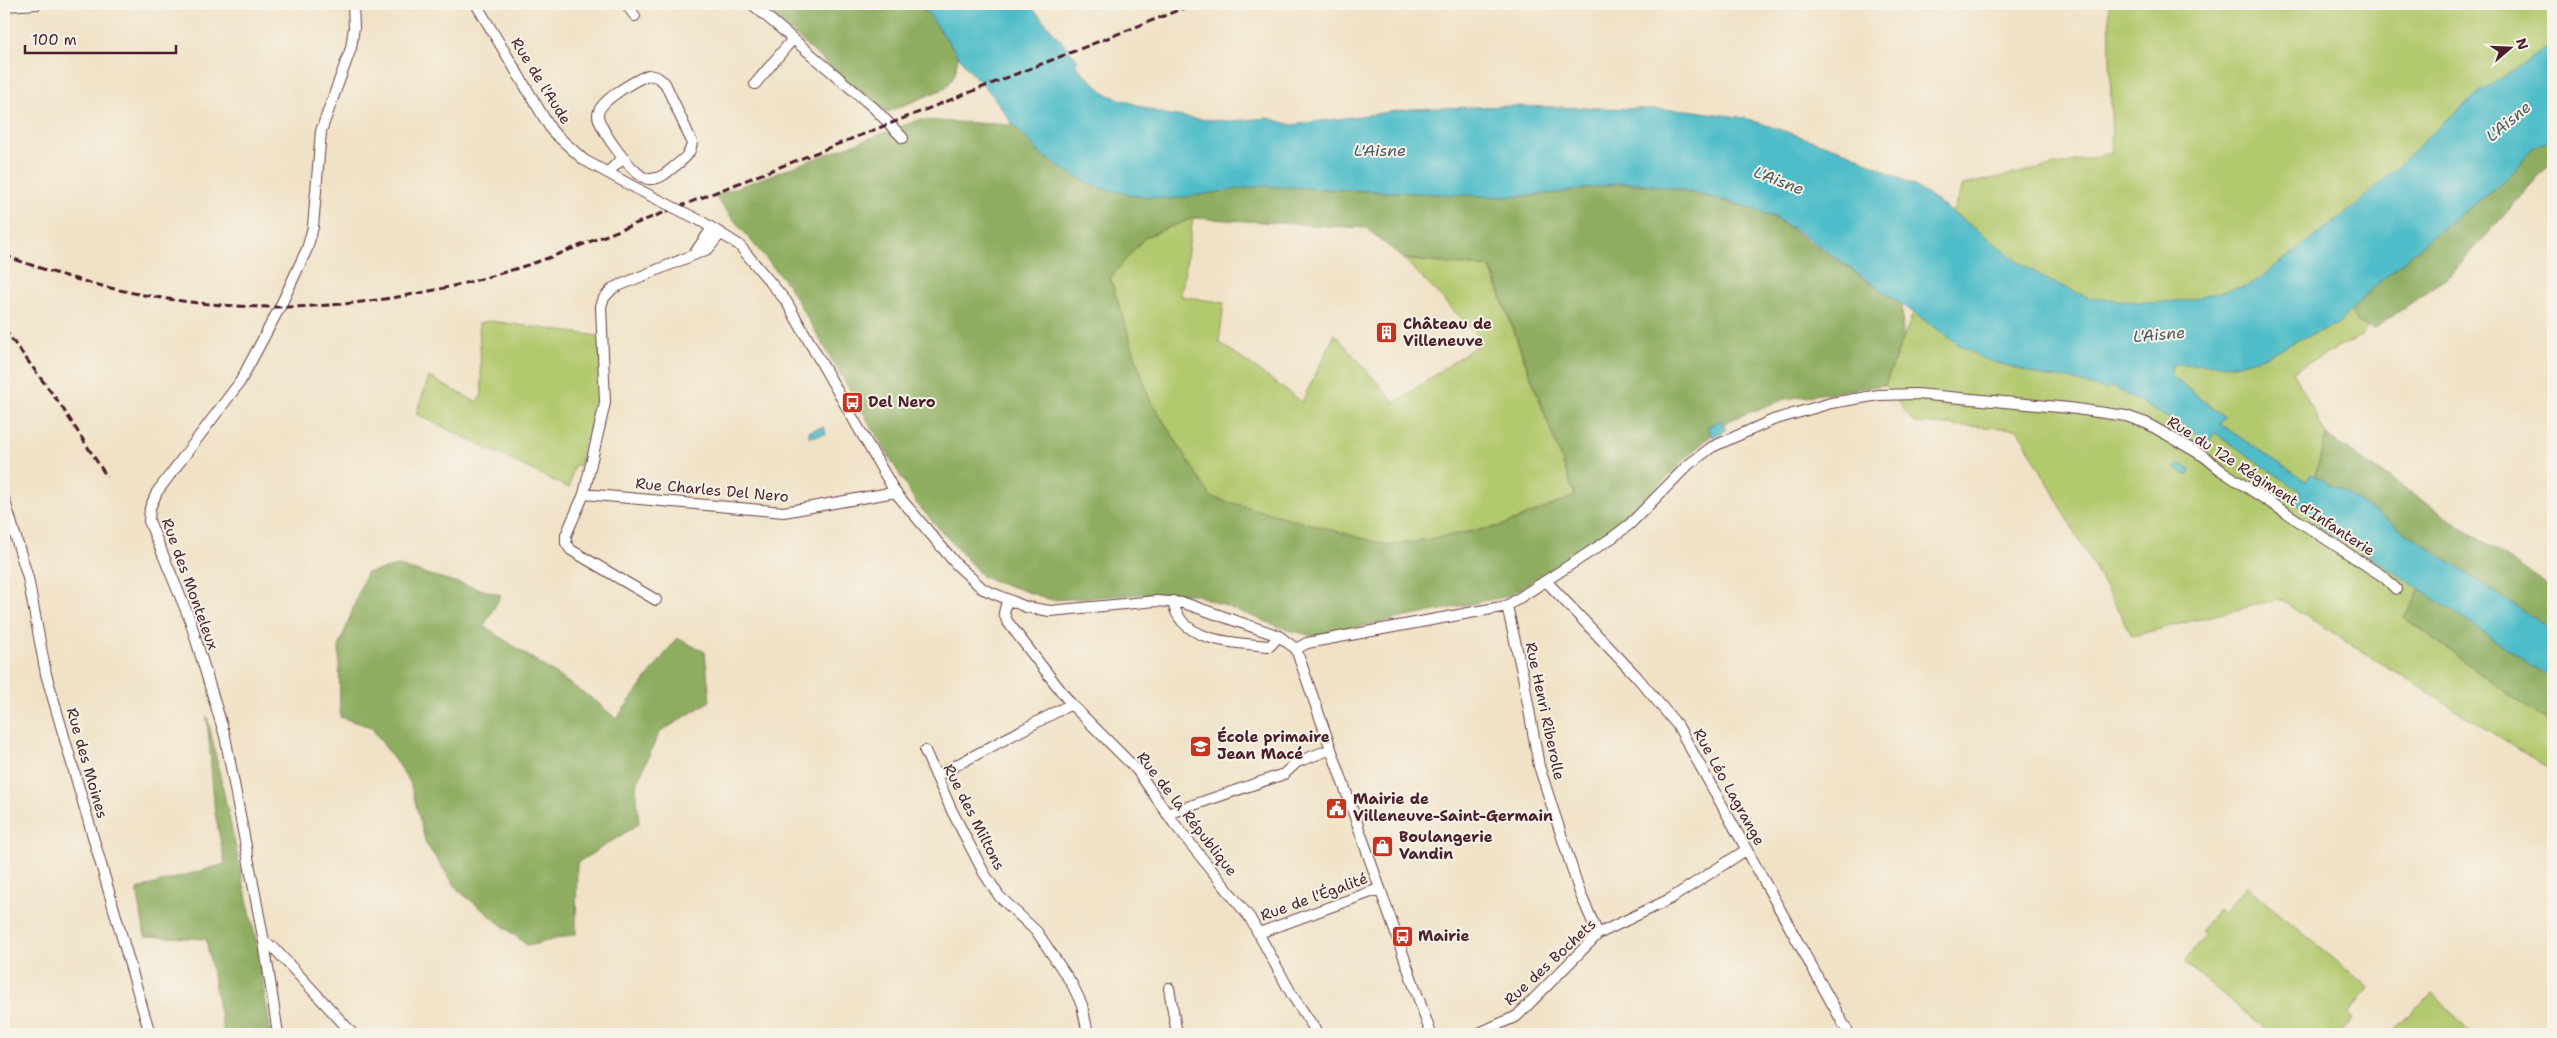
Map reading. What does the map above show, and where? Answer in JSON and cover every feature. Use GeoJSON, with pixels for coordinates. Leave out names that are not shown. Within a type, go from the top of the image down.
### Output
{"type":"FeatureCollection","features":[{"type":"Feature","properties":{"kind":"street"},"geometry":{"type":"LineString","coordinates":[[4,6],[37,4]]}},
{"type":"Feature","properties":{"kind":"street","name":"Rue des Monteleux"},"geometry":{"type":"LineString","coordinates":[[278,1034],[264,942],[227,746],[216,703],[190,620],[151,527],[150,508],[156,492],[240,382],[280,308],[307,248],[313,227],[321,130],[352,48],[354,27],[353,4]]}},
{"type":"Feature","properties":{"kind":"street","name":"Rue de l'Aude"},"geometry":{"type":"LineString","coordinates":[[476,4],[552,131],[584,160],[701,221],[739,245],[786,301],[895,492],[956,564],[983,589],[1026,607],[1050,611],[1173,602],[1200,607],[1277,639],[1296,649]]}},
{"type":"Feature","properties":{"kind":"street"},"geometry":{"type":"LineString","coordinates":[[626,4],[635,16]]}},
{"type":"Feature","properties":{"kind":"street"},"geometry":{"type":"LineString","coordinates":[[752,4],[874,108],[903,138]]}},
{"type":"Feature","properties":{"kind":"street"},"geometry":{"type":"LineString","coordinates":[[755,84],[792,40]]}},
{"type":"Feature","properties":{"kind":"street"},"geometry":{"type":"LineString","coordinates":[[648,75],[657,77],[665,83],[685,122],[692,142],[691,150],[686,157],[665,174],[648,180],[642,178],[623,158],[602,125],[598,115],[601,107],[637,79],[648,75]]}},
{"type":"Feature","properties":{"kind":"street"},"geometry":{"type":"LineString","coordinates":[[608,172],[623,158]]}},
{"type":"Feature","properties":{"kind":"street"},"geometry":{"type":"LineString","coordinates":[[656,600],[568,547],[566,535],[584,494],[605,403],[605,377],[600,319],[604,298],[617,286],[708,249],[716,231]]}},
{"type":"Feature","properties":{"kind":"street","name":"Rue du 12e Régiment d'Infanterie"},"geometry":{"type":"LineString","coordinates":[[1296,649],[1307,643],[1507,606],[1630,524],[1688,465],[1712,447],[1736,434],[1773,420],[1831,403],[1879,395],[1917,394],[2069,408],[2126,416],[2146,423],[2205,457],[2384,577],[2396,589]]}},
{"type":"Feature","properties":{"kind":"street","name":"Rue Charles Del Nero"},"geometry":{"type":"LineString","coordinates":[[584,494],[784,512],[895,492]]}},
{"type":"Feature","properties":{"kind":"street","name":"Rue des Moines"},"geometry":{"type":"LineString","coordinates":[[4,498],[28,578],[46,674],[150,1034]]}},
{"type":"Feature","properties":{"kind":"street","name":"Rue Léo Lagrange"},"geometry":{"type":"LineString","coordinates":[[1546,581],[1638,677],[1678,726],[1849,1034]]}},
{"type":"Feature","properties":{"kind":"street","name":"Rue de la République"},"geometry":{"type":"LineString","coordinates":[[1007,600],[1004,613],[1007,621],[1071,704],[1136,770],[1167,814],[1250,918],[1292,995],[1318,1034]]}},
{"type":"Feature","properties":{"kind":"street"},"geometry":{"type":"LineString","coordinates":[[1173,602],[1175,612],[1188,627],[1198,633],[1221,641],[1270,646],[1277,639]]}},
{"type":"Feature","properties":{"kind":"street","name":"Rue Henri Riberolle"},"geometry":{"type":"LineString","coordinates":[[1507,606],[1523,676],[1539,766],[1580,893],[1598,934]]}},
{"type":"Feature","properties":{"kind":"street"},"geometry":{"type":"LineString","coordinates":[[1296,649],[1329,750],[1431,1034]]}},
{"type":"Feature","properties":{"kind":"street"},"geometry":{"type":"LineString","coordinates":[[936,776],[1071,704]]}},
{"type":"Feature","properties":{"kind":"street"},"geometry":{"type":"LineString","coordinates":[[1167,814],[1284,774],[1297,762],[1329,750]]}},
{"type":"Feature","properties":{"kind":"street","name":"Rue des Miltons"},"geometry":{"type":"LineString","coordinates":[[925,751],[984,873],[999,896],[1037,932],[1072,984],[1082,1005],[1088,1034]]}},
{"type":"Feature","properties":{"kind":"street","name":"Rue des Bochets"},"geometry":{"type":"LineString","coordinates":[[1477,1034],[1517,1016],[1598,934],[1662,904],[1746,850]]}},
{"type":"Feature","properties":{"kind":"street","name":"Rue de l'Égalité"},"geometry":{"type":"LineString","coordinates":[[1258,933],[1379,889]]}},
{"type":"Feature","properties":{"kind":"street"},"geometry":{"type":"LineString","coordinates":[[264,942],[273,947],[353,1034]]}},
{"type":"Feature","properties":{"kind":"street"},"geometry":{"type":"LineString","coordinates":[[1168,988],[1177,1034]]}},
{"type":"Feature","properties":{"kind":"green space"},"geometry":{"type":"Polygon","coordinates":[[[760,4],[919,4],[925,12],[927,11],[958,56],[955,74],[946,88],[887,112],[848,82],[760,4]]]}},
{"type":"Feature","properties":{"kind":"green space"},"geometry":{"type":"Polygon","coordinates":[[[2109,4],[2553,4],[2553,109],[2361,336],[2293,371],[2326,435],[2308,501],[2426,578],[2404,617],[2553,726],[2553,771],[2279,599],[2132,636],[2018,429],[1914,423],[1885,385],[1963,185],[2112,153],[2109,4]]]}},
{"type":"Feature","properties":{"kind":"green space"},"geometry":{"type":"Polygon","coordinates":[[[919,120],[1013,125],[1039,150],[1037,152],[1066,171],[1096,186],[1206,194],[1260,185],[1359,191],[1528,197],[1620,183],[1663,186],[1749,207],[1773,217],[1902,304],[1903,338],[1885,385],[1785,399],[1730,420],[1693,451],[1617,528],[1509,596],[1314,636],[1288,630],[1194,594],[1140,594],[1052,600],[983,577],[917,504],[788,285],[714,196],[919,120]],[[1193,218],[1145,237],[1110,278],[1149,398],[1211,497],[1391,546],[1501,526],[1575,496],[1491,268],[1404,259],[1366,228],[1193,218]]]}},
{"type":"Feature","properties":{"kind":"green space"},"geometry":{"type":"Polygon","coordinates":[[[2553,139],[2553,160],[2451,275],[2374,329],[2357,323],[2351,310],[2367,293],[2429,239],[2492,191],[2515,170],[2532,148],[2553,139]]]}},
{"type":"Feature","properties":{"kind":"green space"},"geometry":{"type":"Polygon","coordinates":[[[1193,218],[1181,296],[1224,303],[1219,342],[1302,402],[1335,334],[1395,403],[1483,341],[1404,259],[1490,268],[1575,496],[1501,526],[1391,546],[1211,498],[1149,398],[1110,278],[1145,237],[1193,218]]]}},
{"type":"Feature","properties":{"kind":"green space"},"geometry":{"type":"Polygon","coordinates":[[[491,321],[598,336],[604,383],[593,443],[584,440],[579,466],[574,465],[569,488],[416,414],[429,377],[476,402],[482,395],[479,323],[491,321]]]}},
{"type":"Feature","properties":{"kind":"green space"},"geometry":{"type":"Polygon","coordinates":[[[2326,435],[2553,589],[2553,726],[2404,617],[2425,579],[2308,501],[2326,435]]]}},
{"type":"Feature","properties":{"kind":"green space"},"geometry":{"type":"Polygon","coordinates":[[[398,566],[501,595],[484,626],[597,702],[616,719],[677,638],[705,652],[710,701],[659,733],[636,785],[639,824],[577,863],[576,934],[528,946],[459,891],[426,844],[410,782],[371,727],[340,717],[339,647],[366,573],[398,566]]]}},
{"type":"Feature","properties":{"kind":"green space"},"geometry":{"type":"Polygon","coordinates":[[[207,716],[256,940],[271,1034],[224,1034],[206,939],[145,936],[137,889],[225,864],[215,813],[207,716]]]}},
{"type":"Feature","properties":{"kind":"green space"},"geometry":{"type":"Polygon","coordinates":[[[2246,886],[2369,988],[2348,1014],[2352,1019],[2339,1034],[2271,1034],[2184,962],[2205,936],[2200,931],[2218,909],[2223,913],[2246,886]]]}},
{"type":"Feature","properties":{"kind":"green space"},"geometry":{"type":"Polygon","coordinates":[[[2433,993],[2471,1034],[2389,1034],[2433,993]]]}},
{"type":"Feature","properties":{"kind":"water","name":"L'Aisne"},"geometry":{"type":"Polygon","coordinates":[[[919,4],[1029,4],[1078,60],[1075,65],[1106,94],[1160,113],[1195,119],[1232,121],[1268,118],[1292,125],[1412,109],[1508,106],[1688,110],[1745,118],[1850,153],[1913,185],[1983,234],[2020,263],[2050,281],[2090,298],[2153,303],[2188,300],[2250,285],[2358,204],[2445,121],[2482,91],[2553,43],[2553,139],[2532,148],[2515,170],[2493,190],[2429,239],[2367,293],[2340,323],[2298,340],[2264,357],[2235,365],[2173,364],[2170,375],[2225,417],[2220,424],[2306,481],[2311,474],[2351,496],[2553,631],[2553,679],[2354,545],[2341,537],[2337,539],[2318,526],[2319,523],[2295,502],[2301,492],[2215,433],[2208,441],[2113,387],[2105,390],[2065,378],[2046,377],[1984,359],[1961,346],[1806,237],[1774,217],[1749,207],[1679,189],[1638,183],[1620,183],[1558,193],[1505,197],[1260,186],[1171,199],[1137,196],[1096,187],[1066,171],[1037,152],[1038,150],[1013,125],[993,96],[968,69],[927,12],[919,4]]]}},
{"type":"Feature","properties":{"kind":"water"},"geometry":{"type":"Polygon","coordinates":[[[1721,420],[1726,430],[1713,437],[1707,427],[1721,420]]]}},
{"type":"Feature","properties":{"kind":"water"},"geometry":{"type":"Polygon","coordinates":[[[824,427],[826,434],[809,437],[809,431],[824,427]]]}},
{"type":"Feature","properties":{"kind":"water"},"geometry":{"type":"Polygon","coordinates":[[[2179,463],[2191,470],[2187,476],[2175,468],[2179,463]]]}},
{"type":"Feature","properties":{"kind":"railway"},"geometry":{"type":"LineString","coordinates":[[4,255],[73,278],[141,294],[209,304],[277,307],[346,304],[414,294],[482,278],[551,257],[1194,4]]}},
{"type":"Feature","properties":{"kind":"railway"},"geometry":{"type":"LineString","coordinates":[[4,329],[60,404],[107,477]]}},
{"type":"Feature","properties":{"kind":"place","name":"Château de Villeneuve"},"geometry":{"type":"Point","coordinates":[1387,333]}},
{"type":"Feature","properties":{"kind":"place","name":"Del Nero"},"geometry":{"type":"Point","coordinates":[852,402]}},
{"type":"Feature","properties":{"kind":"place","name":"École primaire Jean Macé"},"geometry":{"type":"Point","coordinates":[1201,746]}},
{"type":"Feature","properties":{"kind":"place","name":"Mairie de Villeneuve-Saint-Germain"},"geometry":{"type":"Point","coordinates":[1337,808]}},
{"type":"Feature","properties":{"kind":"place","name":"Boulangerie Vandin"},"geometry":{"type":"Point","coordinates":[1383,846]}},
{"type":"Feature","properties":{"kind":"place","name":"Mairie"},"geometry":{"type":"Point","coordinates":[1402,936]}}]}
